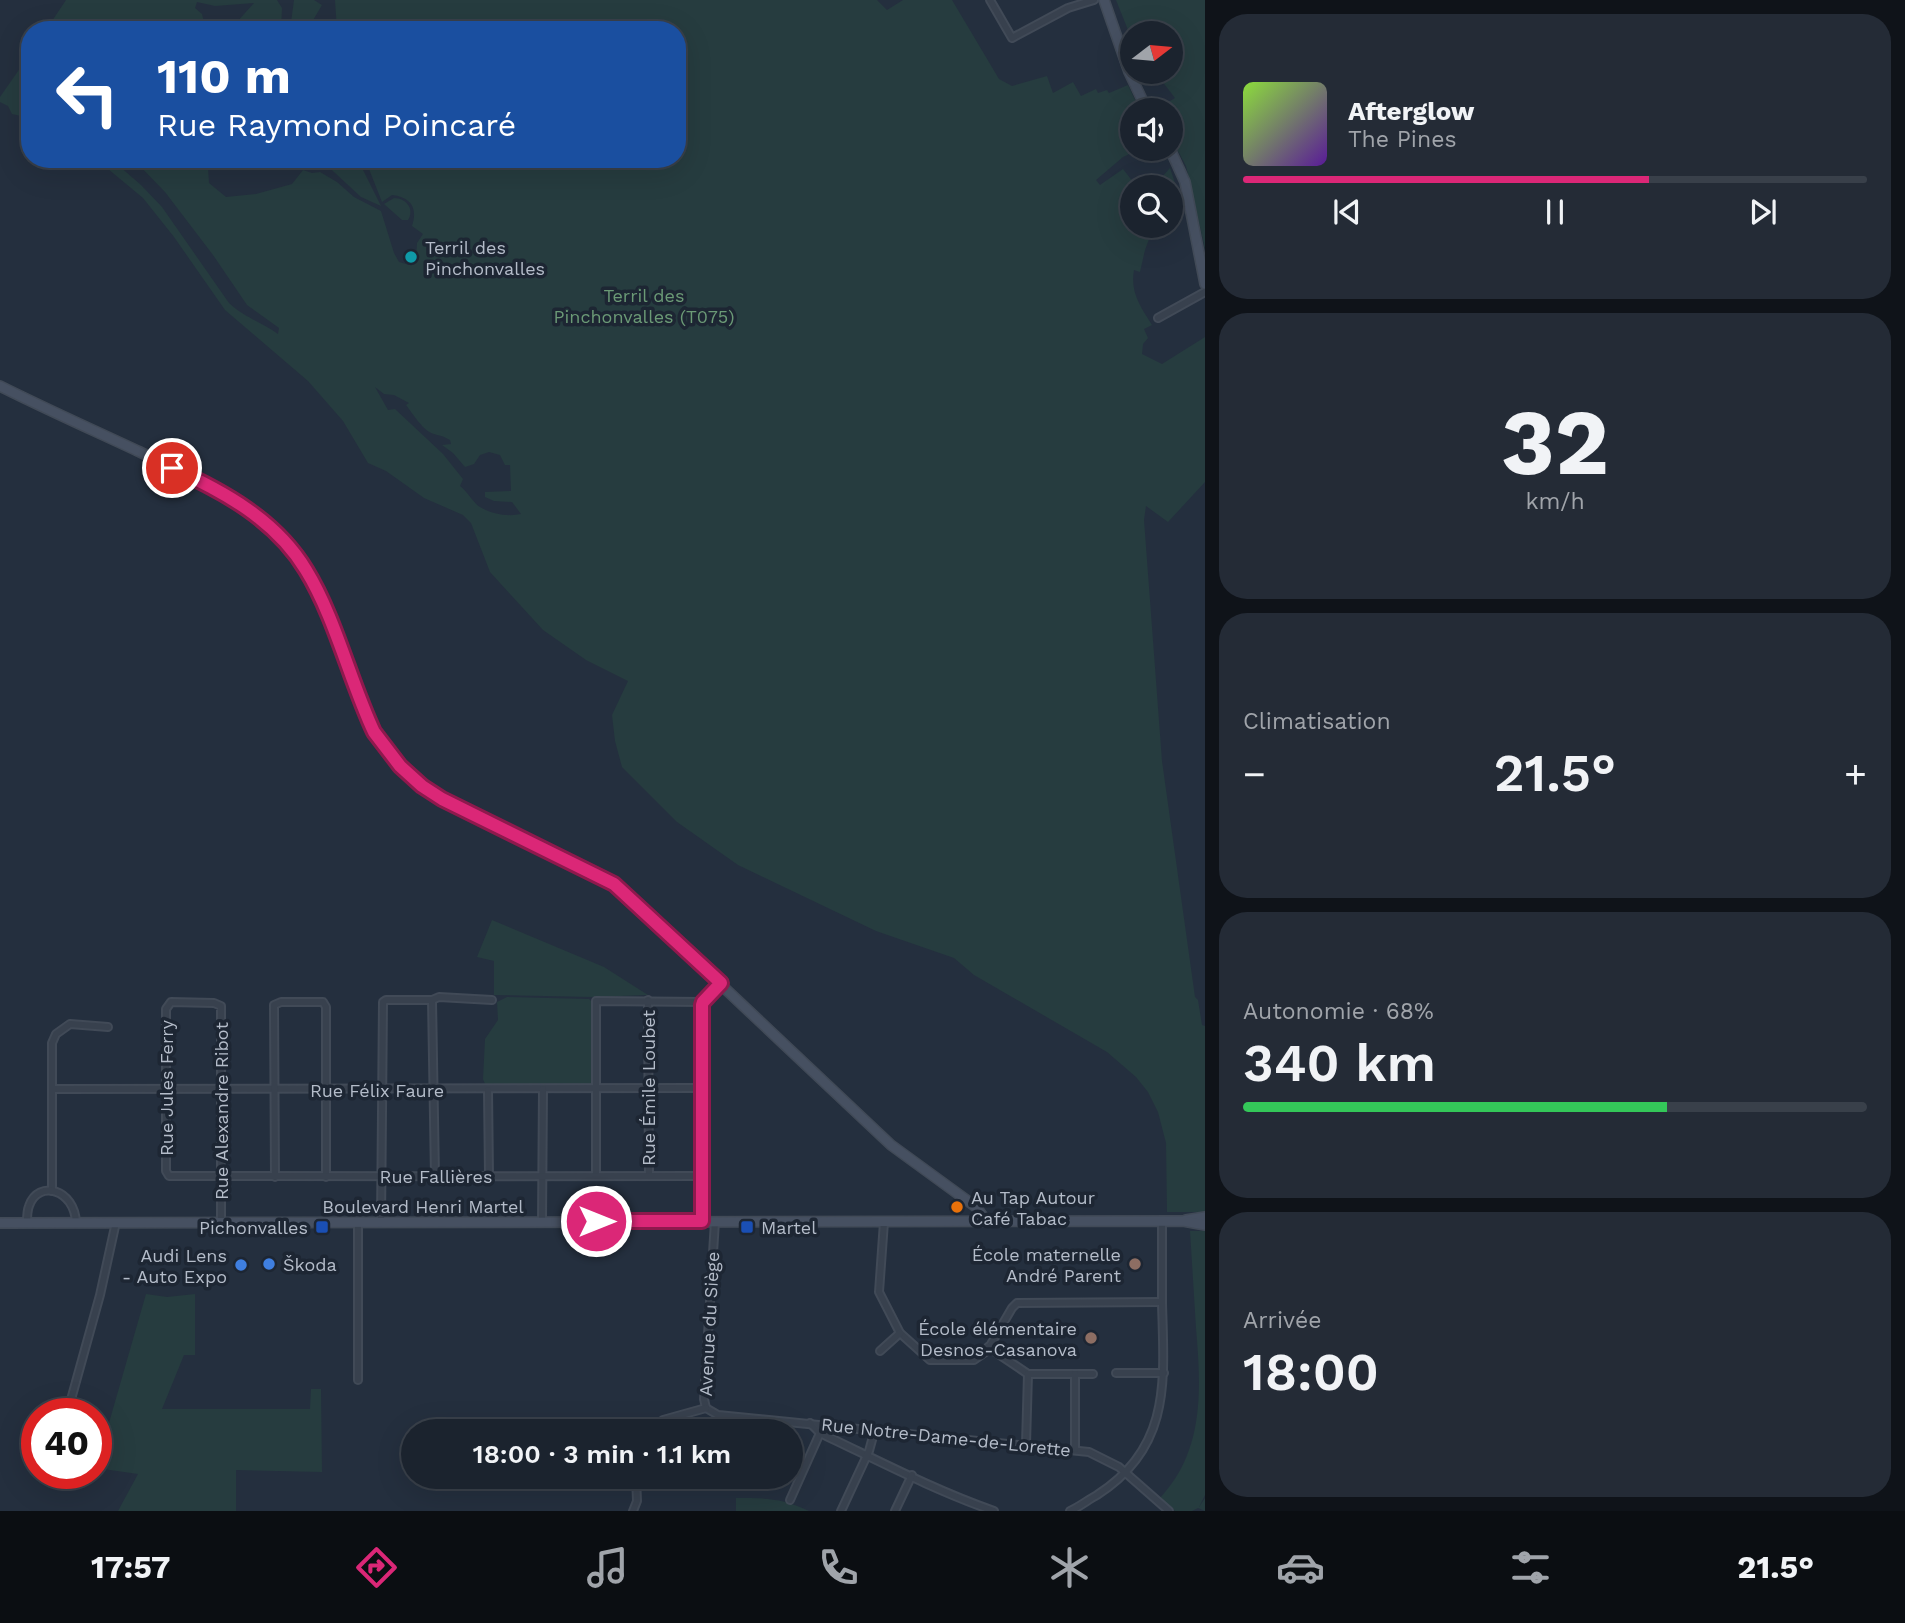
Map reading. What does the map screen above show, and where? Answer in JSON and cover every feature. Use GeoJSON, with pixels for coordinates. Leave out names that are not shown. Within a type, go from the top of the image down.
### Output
{"type":"FeatureCollection","features":[{"type":"Feature","properties":{"kind":"main road"},"geometry":{"type":"LineString","coordinates":[[1104,0],[1129,72],[1141,98]]}},
{"type":"Feature","properties":{"kind":"main road"},"geometry":{"type":"LineString","coordinates":[[1175,161],[1185,182],[1205,284]]}},
{"type":"Feature","properties":{"kind":"main road"},"geometry":{"type":"LineString","coordinates":[[0,386],[199,480],[235,500],[263,522],[289,547],[311,578],[368,718],[380,741],[400,766],[422,786],[442,799],[614,884],[891,1145],[976,1207],[987,1222]]}},
{"type":"Feature","properties":{"kind":"main road","name":"Boulevard Henri Martel"},"geometry":{"type":"LineString","coordinates":[[0,1223],[1162,1222],[1205,1217]]}},
{"type":"Feature","properties":{"kind":"main road","name":"Boulevard Henri Martel"},"geometry":{"type":"LineString","coordinates":[[1183,1221],[1205,1225]]}},
{"type":"Feature","properties":{"kind":"street"},"geometry":{"type":"LineString","coordinates":[[990,0],[1012,38],[1068,8],[1094,0]]}},
{"type":"Feature","properties":{"kind":"street"},"geometry":{"type":"LineString","coordinates":[[1065,0],[1068,8]]}},
{"type":"Feature","properties":{"kind":"street"},"geometry":{"type":"LineString","coordinates":[[1158,318],[1205,292]]}},
{"type":"Feature","properties":{"kind":"street"},"geometry":{"type":"LineString","coordinates":[[702,1221],[703,1002],[721,983]]}},
{"type":"Feature","properties":{"kind":"street"},"geometry":{"type":"LineString","coordinates":[[381,1222],[383,1002],[432,1000],[439,997],[492,1000]]}},
{"type":"Feature","properties":{"kind":"street"},"geometry":{"type":"LineString","coordinates":[[432,1000],[435,1177]]}},
{"type":"Feature","properties":{"kind":"street","name":"Rue Émile Loubet"},"geometry":{"type":"LineString","coordinates":[[648,1000],[649,1176]]}},
{"type":"Feature","properties":{"kind":"street"},"geometry":{"type":"LineString","coordinates":[[596,1176],[596,1001],[703,1002]]}},
{"type":"Feature","properties":{"kind":"street","name":"Rue Jules Ferry"},"geometry":{"type":"LineString","coordinates":[[169,1176],[166,1171],[167,1005],[171,1002],[214,1003]]}},
{"type":"Feature","properties":{"kind":"street"},"geometry":{"type":"LineString","coordinates":[[275,1177],[274,1005],[281,1002],[323,1002],[326,1007],[326,1177]]}},
{"type":"Feature","properties":{"kind":"street","name":"Rue Alexandre Ribot"},"geometry":{"type":"LineString","coordinates":[[214,1003],[221,1006],[221,1223]]}},
{"type":"Feature","properties":{"kind":"street"},"geometry":{"type":"LineString","coordinates":[[52,1191],[52,1043],[56,1034],[70,1024],[108,1027]]}},
{"type":"Feature","properties":{"kind":"street","name":"Rue Félix Faure"},"geometry":{"type":"LineString","coordinates":[[52,1089],[702,1088]]}},
{"type":"Feature","properties":{"kind":"street"},"geometry":{"type":"LineString","coordinates":[[541,1221],[543,1089]]}},
{"type":"Feature","properties":{"kind":"street"},"geometry":{"type":"LineString","coordinates":[[488,1090],[489,1176]]}},
{"type":"Feature","properties":{"kind":"street","name":"Rue Fallières"},"geometry":{"type":"LineString","coordinates":[[169,1176],[702,1176]]}},
{"type":"Feature","properties":{"kind":"street"},"geometry":{"type":"LineString","coordinates":[[27,1223],[32,1200],[52,1191],[69,1199],[76,1223]]}},
{"type":"Feature","properties":{"kind":"street","name":"Avenue du Siège"},"geometry":{"type":"LineString","coordinates":[[667,1419],[706,1408],[704,1399],[715,1221]]}},
{"type":"Feature","properties":{"kind":"street"},"geometry":{"type":"LineString","coordinates":[[71,1398],[100,1295],[116,1222]]}},
{"type":"Feature","properties":{"kind":"street"},"geometry":{"type":"LineString","coordinates":[[358,1222],[359,1380]]}},
{"type":"Feature","properties":{"kind":"street"},"geometry":{"type":"LineString","coordinates":[[884,1222],[879,1292],[900,1333],[930,1360],[974,1360],[987,1351],[1017,1303],[1162,1302]]}},
{"type":"Feature","properties":{"kind":"street"},"geometry":{"type":"LineString","coordinates":[[1070,1511],[1111,1486],[1125,1474],[1138,1458],[1161,1406],[1164,1373],[1162,1222]]}},
{"type":"Feature","properties":{"kind":"street"},"geometry":{"type":"LineString","coordinates":[[880,1351],[900,1333]]}},
{"type":"Feature","properties":{"kind":"street"},"geometry":{"type":"LineString","coordinates":[[988,1347],[1028,1374],[1093,1374]]}},
{"type":"Feature","properties":{"kind":"street"},"geometry":{"type":"LineString","coordinates":[[1116,1373],[1164,1373]]}},
{"type":"Feature","properties":{"kind":"street"},"geometry":{"type":"LineString","coordinates":[[1026,1444],[1028,1374]]}},
{"type":"Feature","properties":{"kind":"street"},"geometry":{"type":"LineString","coordinates":[[1075,1374],[1075,1449]]}},
{"type":"Feature","properties":{"kind":"street","name":"Rue Notre-Dame-de-Lorette"},"geometry":{"type":"LineString","coordinates":[[706,1408],[718,1415],[1075,1449],[1097,1454],[1110,1461],[1169,1511]]}},
{"type":"Feature","properties":{"kind":"street"},"geometry":{"type":"LineString","coordinates":[[810,1423],[820,1433],[951,1496],[994,1511]]}},
{"type":"Feature","properties":{"kind":"street"},"geometry":{"type":"LineString","coordinates":[[841,1511],[869,1451],[875,1429]]}},
{"type":"Feature","properties":{"kind":"street"},"geometry":{"type":"LineString","coordinates":[[790,1500],[820,1433]]}},
{"type":"Feature","properties":{"kind":"street"},"geometry":{"type":"LineString","coordinates":[[895,1511],[912,1475]]}},
{"type":"Feature","properties":{"kind":"street"},"geometry":{"type":"LineString","coordinates":[[633,1511],[637,1500],[637,1489]]}},
{"type":"Feature","properties":{"kind":"green space"},"geometry":{"type":"Polygon","coordinates":[[[66,0],[277,0],[282,8],[281,21],[238,21],[254,3],[215,6],[197,2],[195,8],[202,14],[204,21],[52,21],[66,0]]]}},
{"type":"Feature","properties":{"kind":"green space"},"geometry":{"type":"Polygon","coordinates":[[[294,0],[314,0],[322,5],[313,21],[291,21],[294,0]]]}},
{"type":"Feature","properties":{"kind":"green space","name":"Terril des Pinchonvalles (T075)"},"geometry":{"type":"Polygon","coordinates":[[[335,0],[877,0],[887,10],[903,0],[952,0],[999,79],[1012,86],[1047,76],[1053,93],[1073,82],[1081,96],[1096,89],[1098,93],[1107,90],[1109,93],[1128,85],[1134,98],[1120,98],[1120,160],[1096,180],[1100,185],[1123,169],[1128,175],[1120,175],[1120,238],[1150,238],[1140,272],[1134,270],[1133,278],[1137,299],[1152,325],[1144,329],[1148,338],[1143,344],[1142,354],[1162,364],[1205,337],[1205,482],[1168,522],[1146,506],[1144,520],[1162,761],[1195,997],[1198,1000],[1202,1025],[1205,1026],[1205,1212],[1167,1212],[1166,1143],[1158,1112],[1148,1092],[1136,1077],[1107,1052],[974,975],[954,958],[876,931],[738,865],[677,822],[622,767],[612,715],[628,681],[586,660],[543,630],[490,572],[471,523],[463,515],[424,498],[386,471],[368,463],[343,421],[308,381],[225,310],[143,198],[107,168],[121,168],[162,207],[229,303],[278,334],[279,328],[247,305],[165,192],[142,168],[208,168],[209,183],[226,197],[256,194],[292,184],[303,170],[320,172],[354,197],[381,211],[394,253],[399,262],[409,265],[416,260],[417,243],[423,234],[412,226],[414,214],[411,204],[404,198],[392,195],[382,202],[369,168],[686,168],[686,21],[336,21],[335,0]],[[375,387],[388,410],[395,409],[443,454],[463,479],[460,486],[478,505],[500,514],[521,514],[512,502],[494,501],[485,497],[485,492],[511,491],[510,465],[505,465],[500,455],[489,452],[480,455],[474,464],[465,467],[442,445],[451,444],[450,440],[430,432],[418,422],[406,405],[409,403],[394,395],[384,394],[375,387]]]}},
{"type":"Feature","properties":{"kind":"green space"},"geometry":{"type":"Polygon","coordinates":[[[1116,0],[1205,0],[1205,249],[1183,160],[1183,98],[1175,98],[1164,84],[1183,84],[1183,21],[1124,21],[1116,0]]]}},
{"type":"Feature","properties":{"kind":"green space"},"geometry":{"type":"Polygon","coordinates":[[[21,67],[21,116],[12,114],[8,106],[0,102],[0,97],[21,67]]]}},
{"type":"Feature","properties":{"kind":"green space"},"geometry":{"type":"Polygon","coordinates":[[[330,168],[362,168],[381,206],[361,197],[330,168]]]}},
{"type":"Feature","properties":{"kind":"green space"},"geometry":{"type":"Polygon","coordinates":[[[394,198],[402,200],[410,208],[408,220],[402,220],[384,204],[394,198]]]}},
{"type":"Feature","properties":{"kind":"green space"},"geometry":{"type":"Polygon","coordinates":[[[492,920],[604,967],[648,995],[494,995],[494,961],[477,957],[492,920]]]}},
{"type":"Feature","properties":{"kind":"green space"},"geometry":{"type":"Polygon","coordinates":[[[507,997],[589,999],[593,1003],[591,1084],[485,1084],[485,1039],[498,1020],[497,1002],[507,997]]]}},
{"type":"Feature","properties":{"kind":"green space"},"geometry":{"type":"Polygon","coordinates":[[[1190,1231],[1205,1231],[1205,1495],[1199,1507],[1205,1498],[1205,1511],[1198,1508],[1192,1511],[1175,1511],[1160,1498],[1185,1460],[1197,1418],[1199,1395],[1190,1231]]]}},
{"type":"Feature","properties":{"kind":"green space"},"geometry":{"type":"Polygon","coordinates":[[[146,1294],[167,1297],[195,1294],[195,1355],[184,1355],[162,1409],[310,1409],[311,1389],[321,1389],[322,1472],[236,1470],[236,1511],[118,1511],[138,1474],[112,1470],[112,1412],[146,1294]]]}},
{"type":"Feature","properties":{"kind":"green space"},"geometry":{"type":"Polygon","coordinates":[[[736,1498],[790,1503],[809,1511],[736,1511],[736,1498]]]}},
{"type":"Feature","properties":{"kind":"place","name":"Terril des Pinchonvalles"},"geometry":{"type":"Point","coordinates":[411,257]}},
{"type":"Feature","properties":{"kind":"place","name":"Au Tap Autour Café Tabac"},"geometry":{"type":"Point","coordinates":[957,1207]}},
{"type":"Feature","properties":{"kind":"place","name":"Pichonvalles"},"geometry":{"type":"Point","coordinates":[322,1227]}},
{"type":"Feature","properties":{"kind":"place","name":"Martel"},"geometry":{"type":"Point","coordinates":[747,1227]}},
{"type":"Feature","properties":{"kind":"place","name":"Škoda"},"geometry":{"type":"Point","coordinates":[269,1264]}},
{"type":"Feature","properties":{"kind":"place","name":"École maternelle André Parent"},"geometry":{"type":"Point","coordinates":[1135,1264]}},
{"type":"Feature","properties":{"kind":"place","name":"Audi Lens - Auto Expo"},"geometry":{"type":"Point","coordinates":[241,1265]}},
{"type":"Feature","properties":{"kind":"place","name":"École élémentaire Desnos-Casanova"},"geometry":{"type":"Point","coordinates":[1091,1338]}},
{"type":"Feature","properties":{"kind":"route"},"geometry":{"type":"LineString","coordinates":[[172,468],[235,500],[279,536],[298,558],[317,590],[374,732],[385,749],[411,777],[442,799],[614,884],[721,983],[702,1005],[702,1221],[596,1221]]}}]}
